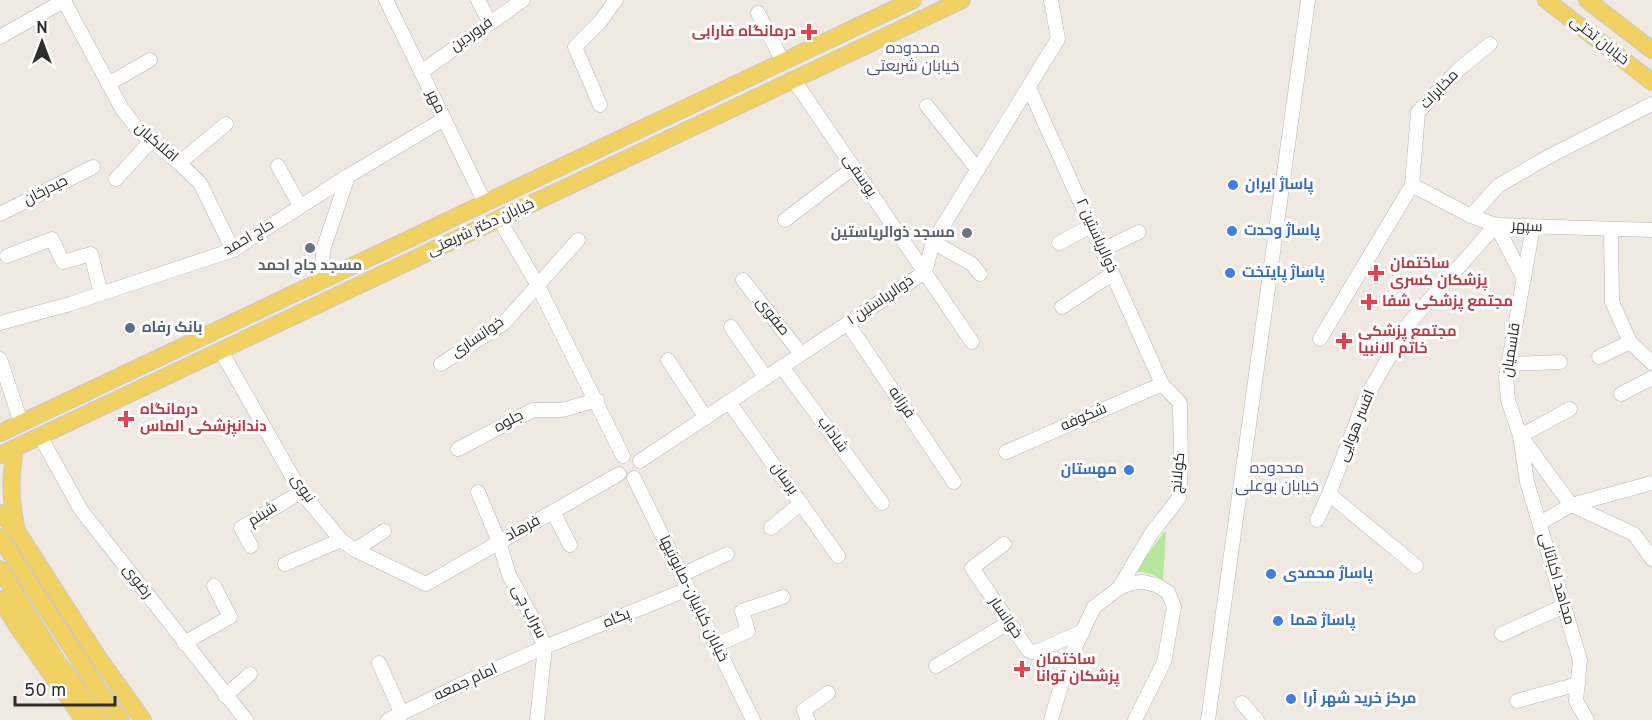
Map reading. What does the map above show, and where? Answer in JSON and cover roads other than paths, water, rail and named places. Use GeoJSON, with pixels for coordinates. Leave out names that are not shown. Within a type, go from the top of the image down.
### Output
{"type":"FeatureCollection","features":[{"type":"Feature","properties":{"kind":"main road","name":"خیابان دکتر شریعتی"},"geometry":{"type":"LineString","coordinates":[[1,432],[913,0]]}},
{"type":"Feature","properties":{"kind":"main road","name":"خیابان دکتر شریعتی"},"geometry":{"type":"LineString","coordinates":[[7,452],[962,0]]}},
{"type":"Feature","properties":{"kind":"main road","name":"خیابان تختی"},"geometry":{"type":"LineString","coordinates":[[1546,0],[1652,82]]}},
{"type":"Feature","properties":{"kind":"main road","name":"خیابان تختی"},"geometry":{"type":"LineString","coordinates":[[1587,0],[1652,50]]}},
{"type":"Feature","properties":{"kind":"main road"},"geometry":{"type":"LineString","coordinates":[[7,452],[11,472],[10,502],[17,531]]}},
{"type":"Feature","properties":{"kind":"main road"},"geometry":{"type":"LineString","coordinates":[[0,513],[17,531],[143,720]]}},
{"type":"Feature","properties":{"kind":"main road"},"geometry":{"type":"LineString","coordinates":[[0,537],[98,689],[121,720]]}},
{"type":"Feature","properties":{"kind":"main road"},"geometry":{"type":"LineString","coordinates":[[0,569],[57,661],[100,720]]}},
{"type":"Feature","properties":{"kind":"main road"},"geometry":{"type":"LineString","coordinates":[[0,600],[84,720]]}},
{"type":"Feature","properties":{"kind":"street","name":"مهر"},"geometry":{"type":"LineString","coordinates":[[386,0],[484,203]]}},
{"type":"Feature","properties":{"kind":"street"},"geometry":{"type":"LineString","coordinates":[[478,0],[490,22]]}},
{"type":"Feature","properties":{"kind":"street","name":"فروردین"},"geometry":{"type":"LineString","coordinates":[[421,72],[523,0]]}},
{"type":"Feature","properties":{"kind":"street"},"geometry":{"type":"LineString","coordinates":[[600,105],[575,47],[600,22],[616,0]]}},
{"type":"Feature","properties":{"kind":"street","name":"ذوالریاستین ۱"},"geometry":{"type":"LineString","coordinates":[[640,461],[925,272],[933,242],[1058,39],[1051,0]]}},
{"type":"Feature","properties":{"kind":"street"},"geometry":{"type":"LineString","coordinates":[[1208,720],[1308,0]]}},
{"type":"Feature","properties":{"kind":"street"},"geometry":{"type":"LineString","coordinates":[[0,37],[64,1]]}},
{"type":"Feature","properties":{"kind":"street","name":"افلاکیان"},"geometry":{"type":"LineString","coordinates":[[64,1],[131,122],[150,142],[179,163],[200,183],[233,250]]}},
{"type":"Feature","properties":{"kind":"street"},"geometry":{"type":"LineString","coordinates":[[758,13],[783,62]]}},
{"type":"Feature","properties":{"kind":"street","name":"مخابرات"},"geometry":{"type":"LineString","coordinates":[[1412,184],[1418,112],[1458,70],[1490,44]]}},
{"type":"Feature","properties":{"kind":"street"},"geometry":{"type":"LineString","coordinates":[[108,84],[150,60]]}},
{"type":"Feature","properties":{"kind":"street","name":"یوسفی"},"geometry":{"type":"LineString","coordinates":[[794,80],[972,342]]}},
{"type":"Feature","properties":{"kind":"street","name":"ذوالریاستین ۲"},"geometry":{"type":"LineString","coordinates":[[1029,88],[1162,384]]}},
{"type":"Feature","properties":{"kind":"street"},"geometry":{"type":"LineString","coordinates":[[1471,216],[1498,186],[1546,158],[1652,104]]}},
{"type":"Feature","properties":{"kind":"street"},"geometry":{"type":"LineString","coordinates":[[927,106],[978,170]]}},
{"type":"Feature","properties":{"kind":"street","name":"حاج احمد"},"geometry":{"type":"LineString","coordinates":[[0,323],[101,294],[233,250],[348,176],[444,119]]}},
{"type":"Feature","properties":{"kind":"street"},"geometry":{"type":"LineString","coordinates":[[179,163],[226,124]]}},
{"type":"Feature","properties":{"kind":"street"},"geometry":{"type":"LineString","coordinates":[[116,179],[150,142]]}},
{"type":"Feature","properties":{"kind":"street"},"geometry":{"type":"LineString","coordinates":[[278,166],[300,206]]}},
{"type":"Feature","properties":{"kind":"street","name":"حیدرخان"},"geometry":{"type":"LineString","coordinates":[[0,214],[93,167]]}},
{"type":"Feature","properties":{"kind":"street"},"geometry":{"type":"LineString","coordinates":[[785,220],[853,168]]}},
{"type":"Feature","properties":{"kind":"street"},"geometry":{"type":"LineString","coordinates":[[322,280],[323,250],[348,176]]}},
{"type":"Feature","properties":{"kind":"street"},"geometry":{"type":"LineString","coordinates":[[1320,339],[1412,184]]}},
{"type":"Feature","properties":{"kind":"street","name":"سپهر"},"geometry":{"type":"LineString","coordinates":[[1412,184],[1471,216],[1496,225],[1652,230]]}},
{"type":"Feature","properties":{"kind":"street"},"geometry":{"type":"LineString","coordinates":[[499,219],[537,284],[623,456]]}},
{"type":"Feature","properties":{"kind":"street"},"geometry":{"type":"LineString","coordinates":[[1496,225],[1524,279]]}},
{"type":"Feature","properties":{"kind":"street","name":"افسر هوایی"},"geometry":{"type":"LineString","coordinates":[[1317,520],[1366,397],[1409,323],[1496,225]]}},
{"type":"Feature","properties":{"kind":"street"},"geometry":{"type":"LineString","coordinates":[[1059,243],[1091,226]]}},
{"type":"Feature","properties":{"kind":"street","name":"قاسمیان"},"geometry":{"type":"LineString","coordinates":[[1520,436],[1508,400],[1506,376],[1533,227]]}},
{"type":"Feature","properties":{"kind":"street"},"geometry":{"type":"LineString","coordinates":[[1611,229],[1612,302],[1630,342],[1652,363]]}},
{"type":"Feature","properties":{"kind":"street"},"geometry":{"type":"LineString","coordinates":[[1102,250],[1139,232]]}},
{"type":"Feature","properties":{"kind":"street"},"geometry":{"type":"LineString","coordinates":[[7,256],[52,239],[63,262],[91,255],[101,294]]}},
{"type":"Feature","properties":{"kind":"street","name":"خوانساری"},"geometry":{"type":"LineString","coordinates":[[441,364],[504,323],[578,240]]}},
{"type":"Feature","properties":{"kind":"street"},"geometry":{"type":"LineString","coordinates":[[933,242],[972,264],[980,274]]}},
{"type":"Feature","properties":{"kind":"street"},"geometry":{"type":"LineString","coordinates":[[1062,307],[1113,274]]}},
{"type":"Feature","properties":{"kind":"street","name":"صفوی"},"geometry":{"type":"LineString","coordinates":[[743,280],[801,354]]}},
{"type":"Feature","properties":{"kind":"street","name":"فرزانه"},"geometry":{"type":"LineString","coordinates":[[848,324],[954,482]]}},
{"type":"Feature","properties":{"kind":"street"},"geometry":{"type":"LineString","coordinates":[[731,327],[766,378]]}},
{"type":"Feature","properties":{"kind":"street"},"geometry":{"type":"LineString","coordinates":[[1599,357],[1630,342]]}},
{"type":"Feature","properties":{"kind":"street","name":"نبوی"},"geometry":{"type":"LineString","coordinates":[[221,351],[301,492],[341,540],[355,550],[426,584]]}},
{"type":"Feature","properties":{"kind":"street"},"geometry":{"type":"LineString","coordinates":[[0,359],[21,423]]}},
{"type":"Feature","properties":{"kind":"street"},"geometry":{"type":"LineString","coordinates":[[668,360],[706,418]]}},
{"type":"Feature","properties":{"kind":"street"},"geometry":{"type":"LineString","coordinates":[[1509,364],[1560,362]]}},
{"type":"Feature","properties":{"kind":"street","name":"شاداب"},"geometry":{"type":"LineString","coordinates":[[782,367],[882,503]]}},
{"type":"Feature","properties":{"kind":"street"},"geometry":{"type":"LineString","coordinates":[[1621,394],[1652,378]]}},
{"type":"Feature","properties":{"kind":"street","name":"شکوفه"},"geometry":{"type":"LineString","coordinates":[[1006,452],[1162,384]]}},
{"type":"Feature","properties":{"kind":"street","name":"کولانج"},"geometry":{"type":"LineString","coordinates":[[1119,588],[1151,534],[1179,498],[1182,454],[1180,403],[1162,384]]}},
{"type":"Feature","properties":{"kind":"street","name":"جلوه"},"geometry":{"type":"LineString","coordinates":[[458,449],[533,410],[562,410],[597,400]]}},
{"type":"Feature","properties":{"kind":"street","name":"برسان"},"geometry":{"type":"LineString","coordinates":[[729,402],[838,556]]}},
{"type":"Feature","properties":{"kind":"street"},"geometry":{"type":"LineString","coordinates":[[1570,409],[1520,436],[1571,505],[1634,534],[1652,559]]}},
{"type":"Feature","properties":{"kind":"street","name":"رضوی"},"geometry":{"type":"LineString","coordinates":[[40,436],[81,510],[246,720]]}},
{"type":"Feature","properties":{"kind":"street","name":"مجاهد اکباتانی"},"geometry":{"type":"LineString","coordinates":[[1520,436],[1527,482],[1580,660],[1576,701],[1587,720]]}},
{"type":"Feature","properties":{"kind":"street"},"geometry":{"type":"LineString","coordinates":[[623,456],[634,456],[640,461],[641,470],[633,478],[626,479],[619,474],[617,462],[623,456]]}},
{"type":"Feature","properties":{"kind":"street","name":"فرهاد"},"geometry":{"type":"LineString","coordinates":[[426,584],[619,474]]}},
{"type":"Feature","properties":{"kind":"street","name":"خیابان کبابیان-صابونیها"},"geometry":{"type":"LineString","coordinates":[[633,478],[753,720]]}},
{"type":"Feature","properties":{"kind":"street"},"geometry":{"type":"LineString","coordinates":[[1540,523],[1571,505],[1652,483]]}},
{"type":"Feature","properties":{"kind":"street","name":"شبنم"},"geometry":{"type":"LineString","coordinates":[[251,546],[241,528],[301,492]]}},
{"type":"Feature","properties":{"kind":"street","name":"سراب چی"},"geometry":{"type":"LineString","coordinates":[[478,492],[499,542],[509,575],[545,647],[537,720]]}},
{"type":"Feature","properties":{"kind":"street"},"geometry":{"type":"LineString","coordinates":[[1329,494],[1416,566]]}},
{"type":"Feature","properties":{"kind":"street"},"geometry":{"type":"LineString","coordinates":[[771,528],[801,503]]}},
{"type":"Feature","properties":{"kind":"street"},"geometry":{"type":"LineString","coordinates":[[553,512],[570,545]]}},
{"type":"Feature","properties":{"kind":"street"},"geometry":{"type":"LineString","coordinates":[[355,550],[384,531]]}},
{"type":"Feature","properties":{"kind":"street"},"geometry":{"type":"LineString","coordinates":[[285,564],[341,540]]}},
{"type":"Feature","properties":{"kind":"street","name":"خوانسار"},"geometry":{"type":"LineString","coordinates":[[1004,544],[972,568],[1022,643],[1032,652],[1083,631]]}},
{"type":"Feature","properties":{"kind":"street"},"geometry":{"type":"LineString","coordinates":[[681,575],[727,554]]}},
{"type":"Feature","properties":{"kind":"street"},"geometry":{"type":"LineString","coordinates":[[1051,720],[1068,662],[1086,621],[1097,604],[1119,588],[1131,583],[1148,582],[1168,592],[1174,607],[1164,662],[1135,720]]}},
{"type":"Feature","properties":{"kind":"street"},"geometry":{"type":"LineString","coordinates":[[184,643],[230,617],[214,586]]}},
{"type":"Feature","properties":{"kind":"street","name":"پگاه"},"geometry":{"type":"LineString","coordinates":[[545,647],[688,589]]}},
{"type":"Feature","properties":{"kind":"street"},"geometry":{"type":"LineString","coordinates":[[716,645],[748,631],[742,611],[783,597]]}},
{"type":"Feature","properties":{"kind":"street"},"geometry":{"type":"LineString","coordinates":[[1502,634],[1564,606]]}},
{"type":"Feature","properties":{"kind":"street"},"geometry":{"type":"LineString","coordinates":[[936,666],[1008,623]]}},
{"type":"Feature","properties":{"kind":"street","name":"امام جمعه"},"geometry":{"type":"LineString","coordinates":[[388,720],[411,714],[468,681],[545,647]]}},
{"type":"Feature","properties":{"kind":"street"},"geometry":{"type":"LineString","coordinates":[[379,663],[411,714]]}},
{"type":"Feature","properties":{"kind":"street"},"geometry":{"type":"LineString","coordinates":[[225,696],[250,674]]}},
{"type":"Feature","properties":{"kind":"street"},"geometry":{"type":"LineString","coordinates":[[1517,701],[1578,684]]}},
{"type":"Feature","properties":{"kind":"street"},"geometry":{"type":"LineString","coordinates":[[808,720],[804,710],[828,693]]}},
{"type":"Feature","properties":{"kind":"street"},"geometry":{"type":"LineString","coordinates":[[540,702],[547,720]]}},
{"type":"Feature","properties":{"kind":"street"},"geometry":{"type":"LineString","coordinates":[[1242,703],[1257,720]]}},
{"type":"Feature","properties":{"kind":"place","name":"درمانگاه فارابی"},"geometry":{"type":"Point","coordinates":[809,32]}},
{"type":"Feature","properties":{"kind":"place","name":"پاساژ ایران"},"geometry":{"type":"Point","coordinates":[1233,185]}},
{"type":"Feature","properties":{"kind":"place","name":"پاساژ وحدت"},"geometry":{"type":"Point","coordinates":[1232,231]}},
{"type":"Feature","properties":{"kind":"place","name":"مسجد ذوالریاستین"},"geometry":{"type":"Point","coordinates":[967,233]}},
{"type":"Feature","properties":{"kind":"place","name":"مسجد جاج احمد"},"geometry":{"type":"Point","coordinates":[310,248]}},
{"type":"Feature","properties":{"kind":"place","name":"پاساژ پایتخت"},"geometry":{"type":"Point","coordinates":[1230,273]}},
{"type":"Feature","properties":{"kind":"place","name":"ساختمان پزشکان کسری"},"geometry":{"type":"Point","coordinates":[1376,273]}},
{"type":"Feature","properties":{"kind":"place","name":"مجتمع پزشکی شفا"},"geometry":{"type":"Point","coordinates":[1369,302]}},
{"type":"Feature","properties":{"kind":"place","name":"بانک رفاه"},"geometry":{"type":"Point","coordinates":[130,328]}},
{"type":"Feature","properties":{"kind":"place","name":"مجتمع پزشکی خاتم الانبیا"},"geometry":{"type":"Point","coordinates":[1344,341]}},
{"type":"Feature","properties":{"kind":"place","name":"درمانگاه دندانپزشکی الماس"},"geometry":{"type":"Point","coordinates":[126,419]}},
{"type":"Feature","properties":{"kind":"place","name":"مهستان"},"geometry":{"type":"Point","coordinates":[1129,470]}},
{"type":"Feature","properties":{"kind":"place","name":"پاساژ محمدی"},"geometry":{"type":"Point","coordinates":[1271,574]}},
{"type":"Feature","properties":{"kind":"place","name":"پاساژ هما"},"geometry":{"type":"Point","coordinates":[1278,621]}},
{"type":"Feature","properties":{"kind":"place","name":"ساختمان پزشکان توانا"},"geometry":{"type":"Point","coordinates":[1022,669]}},
{"type":"Feature","properties":{"kind":"place","name":"مرکز خرید شهر آرا"},"geometry":{"type":"Point","coordinates":[1291,699]}},
{"type":"Feature","properties":{"kind":"district","name":"محدوده خیابان شریعتی"},"geometry":{"type":"Point","coordinates":[913,58]}},
{"type":"Feature","properties":{"kind":"district","name":"محدوده خیابان بوعلی"},"geometry":{"type":"Point","coordinates":[1277,478]}}]}
